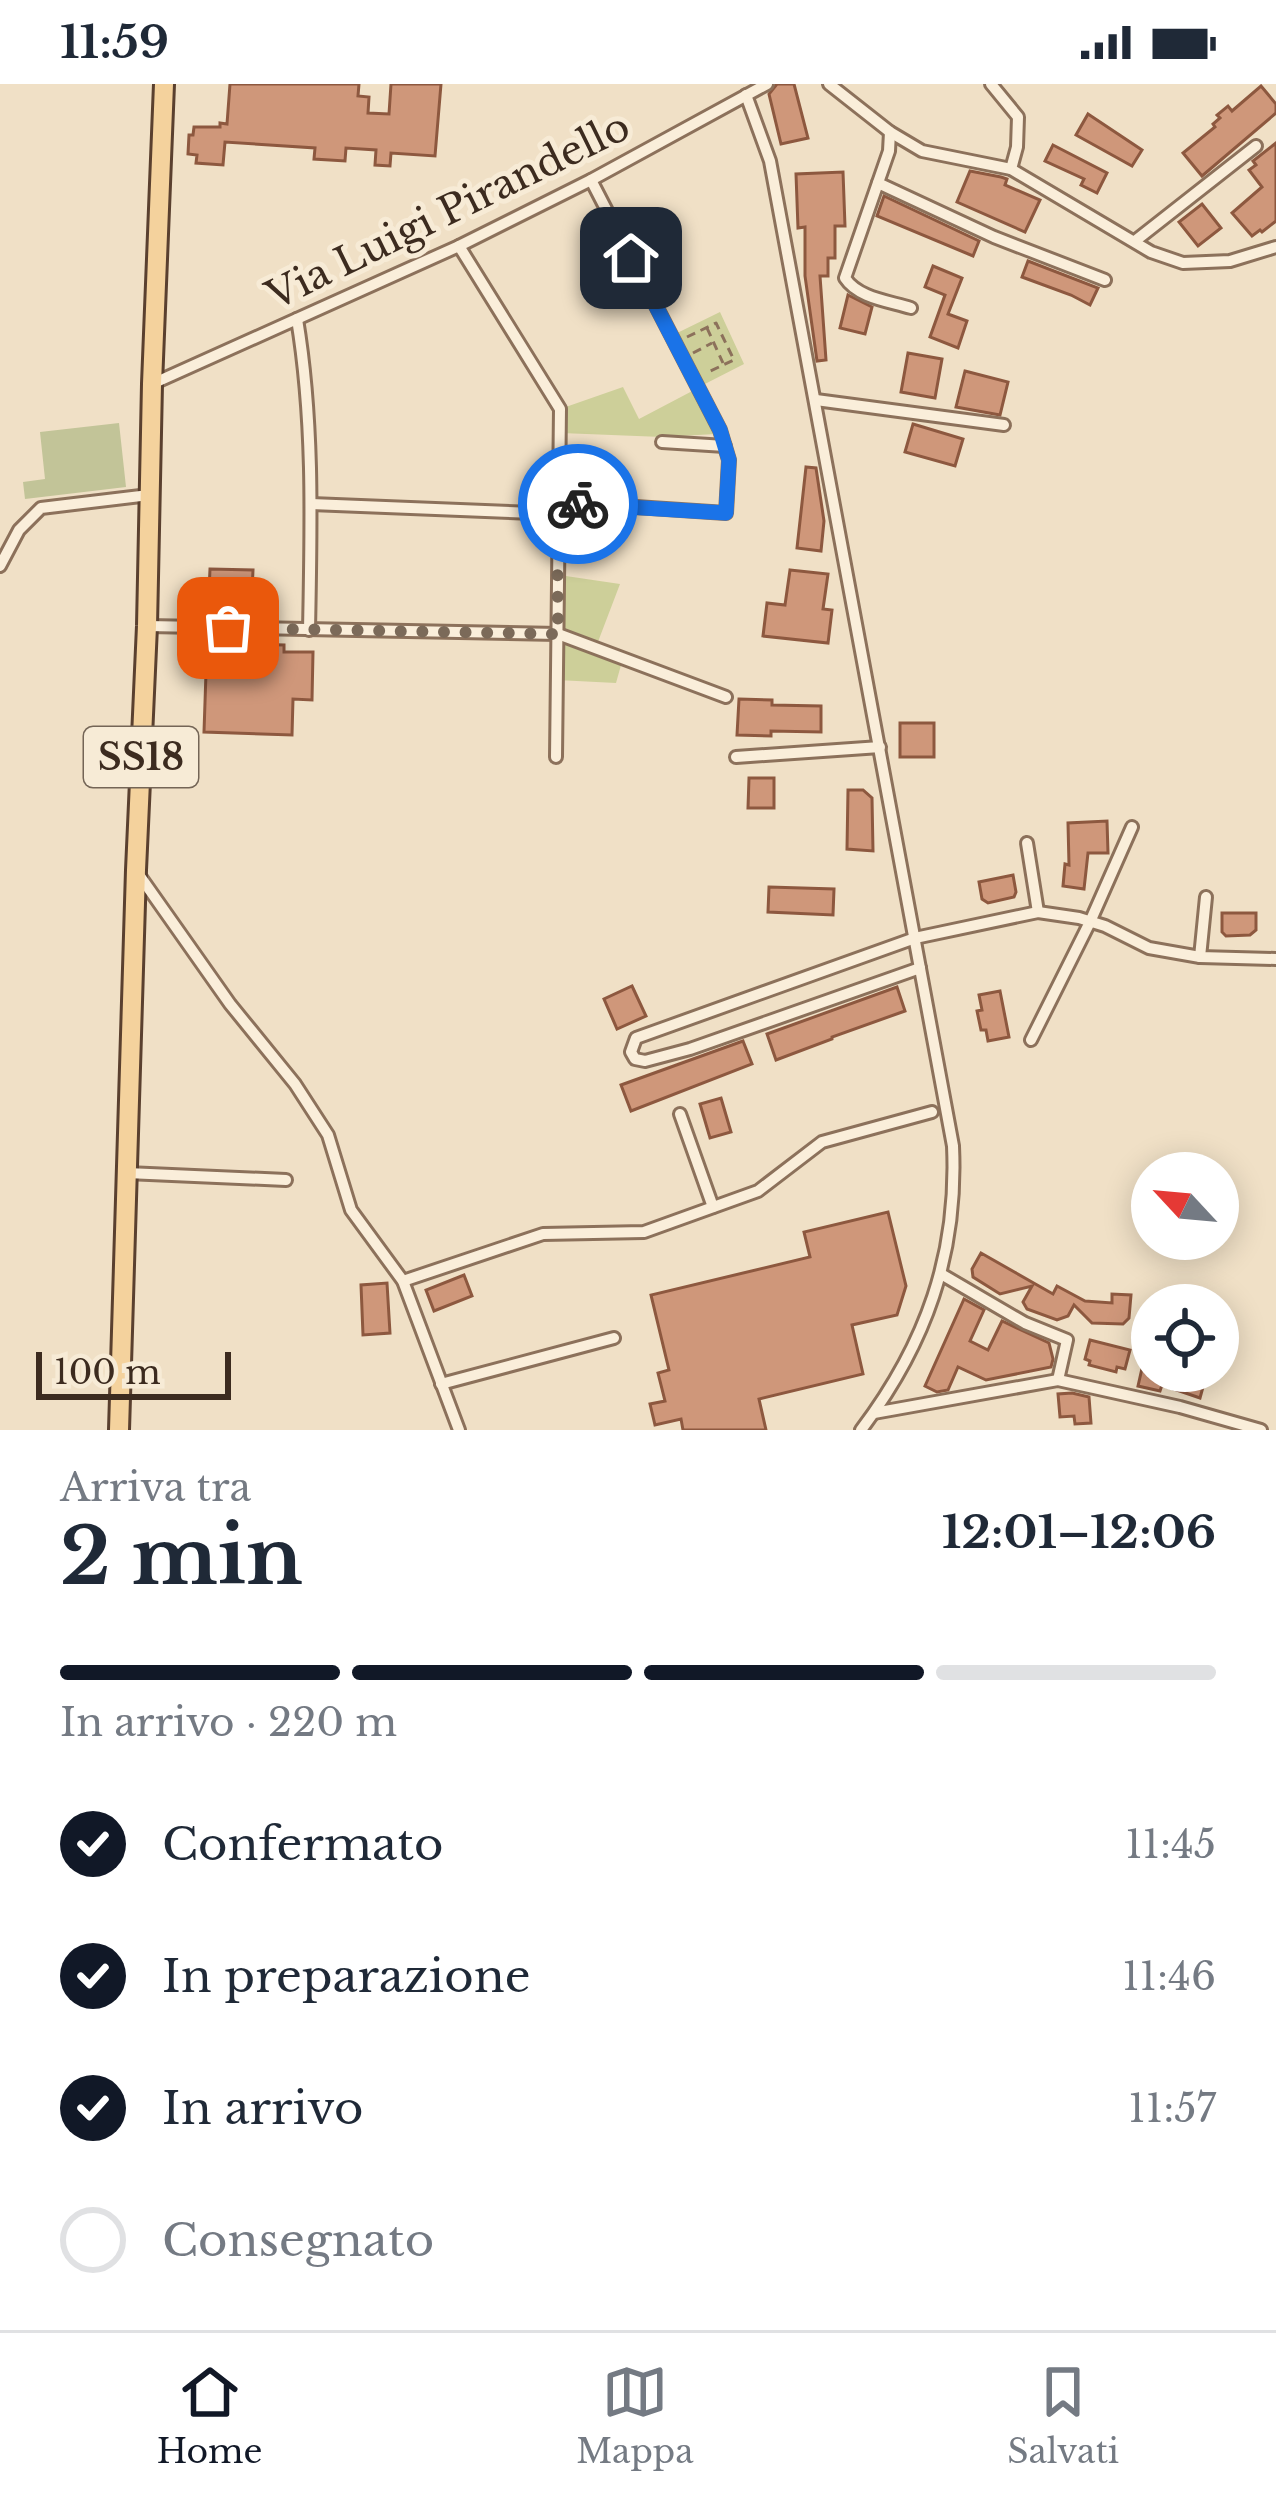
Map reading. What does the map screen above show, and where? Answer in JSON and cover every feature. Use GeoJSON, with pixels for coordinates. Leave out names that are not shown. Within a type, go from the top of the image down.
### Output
{"type":"FeatureCollection","features":[{"type":"Feature","properties":{"kind":"main road","name":"SS18"},"geometry":{"type":"LineString","coordinates":[[119,1430],[164,84]]}},
{"type":"Feature","properties":{"kind":"street","name":"Via Luigi Pirandello"},"geometry":{"type":"LineString","coordinates":[[152,384],[459,245],[767,84]]}},
{"type":"Feature","properties":{"kind":"street"},"geometry":{"type":"LineString","coordinates":[[829,84],[922,152],[1011,169],[1151,253],[1183,263],[1230,260],[1276,247]]}},
{"type":"Feature","properties":{"kind":"street"},"geometry":{"type":"LineString","coordinates":[[991,84],[1018,117],[1011,169]]}},
{"type":"Feature","properties":{"kind":"street"},"geometry":{"type":"LineString","coordinates":[[746,95],[770,161],[952,1146],[955,1190],[941,1274],[912,1348],[861,1430]]}},
{"type":"Feature","properties":{"kind":"street"},"geometry":{"type":"LineString","coordinates":[[890,132],[889,151],[845,278],[862,293],[911,308]]}},
{"type":"Feature","properties":{"kind":"street"},"geometry":{"type":"LineString","coordinates":[[1135,242],[1256,146]]}},
{"type":"Feature","properties":{"kind":"street"},"geometry":{"type":"LineString","coordinates":[[311,505],[726,513],[729,460],[720,430],[591,180]]}},
{"type":"Feature","properties":{"kind":"street"},"geometry":{"type":"LineString","coordinates":[[878,183],[994,237],[1106,280]]}},
{"type":"Feature","properties":{"kind":"street"},"geometry":{"type":"LineString","coordinates":[[459,245],[560,409],[556,757]]}},
{"type":"Feature","properties":{"kind":"street"},"geometry":{"type":"LineString","coordinates":[[297,319],[306,370],[309,630]]}},
{"type":"Feature","properties":{"kind":"street"},"geometry":{"type":"LineString","coordinates":[[816,400],[1004,425]]}},
{"type":"Feature","properties":{"kind":"street"},"geometry":{"type":"LineString","coordinates":[[662,442],[725,446]]}},
{"type":"Feature","properties":{"kind":"street"},"geometry":{"type":"LineString","coordinates":[[0,566],[20,530],[41,508],[149,495]]}},
{"type":"Feature","properties":{"kind":"street"},"geometry":{"type":"LineString","coordinates":[[147,626],[558,634],[726,697]]}},
{"type":"Feature","properties":{"kind":"street"},"geometry":{"type":"LineString","coordinates":[[736,757],[880,746]]}},
{"type":"Feature","properties":{"kind":"street"},"geometry":{"type":"LineString","coordinates":[[1031,1040],[1132,827]]}},
{"type":"Feature","properties":{"kind":"street"},"geometry":{"type":"LineString","coordinates":[[1027,843],[1038,912]]}},
{"type":"Feature","properties":{"kind":"street"},"geometry":{"type":"LineString","coordinates":[[136,870],[328,1135],[352,1210],[404,1282],[459,1430]]}},
{"type":"Feature","properties":{"kind":"street"},"geometry":{"type":"LineString","coordinates":[[1200,958],[1206,898]]}},
{"type":"Feature","properties":{"kind":"street"},"geometry":{"type":"LineString","coordinates":[[920,968],[690,1049],[645,1061],[635,1059],[631,1052],[636,1038],[915,938],[1038,912],[1090,922],[1149,948],[1200,958],[1276,959]]}},
{"type":"Feature","properties":{"kind":"street"},"geometry":{"type":"LineString","coordinates":[[404,1282],[543,1234],[644,1232],[758,1191],[821,1142],[932,1112]]}},
{"type":"Feature","properties":{"kind":"street"},"geometry":{"type":"LineString","coordinates":[[680,1114],[713,1207]]}},
{"type":"Feature","properties":{"kind":"street"},"geometry":{"type":"LineString","coordinates":[[127,1173],[286,1180]]}},
{"type":"Feature","properties":{"kind":"street"},"geometry":{"type":"LineString","coordinates":[[941,1274],[1024,1323],[1067,1340],[1058,1380]]}},
{"type":"Feature","properties":{"kind":"street"},"geometry":{"type":"LineString","coordinates":[[441,1384],[614,1338]]}},
{"type":"Feature","properties":{"kind":"street"},"geometry":{"type":"LineString","coordinates":[[874,1413],[1058,1380],[1261,1430]]}},
{"type":"Feature","properties":{"kind":"path"},"geometry":{"type":"LineString","coordinates":[[675,343],[716,322],[734,360],[694,379]]}},
{"type":"Feature","properties":{"kind":"path"},"geometry":{"type":"LineString","coordinates":[[706,328],[724,364]]}},
{"type":"Feature","properties":{"kind":"path"},"geometry":{"type":"LineString","coordinates":[[683,358],[713,343]]}},
{"type":"Feature","properties":{"kind":"green space"},"geometry":{"type":"Polygon","coordinates":[[[720,312],[744,364],[699,387],[716,434],[561,433],[560,409],[623,387],[639,419],[698,388],[671,336],[720,312]]]}},
{"type":"Feature","properties":{"kind":"green space"},"geometry":{"type":"Polygon","coordinates":[[[119,423],[126,487],[25,499],[23,482],[45,479],[40,432],[119,423]]]}},
{"type":"Feature","properties":{"kind":"green space"},"geometry":{"type":"Polygon","coordinates":[[[559,575],[620,584],[596,647],[623,658],[616,683],[557,680],[559,575]]]}},
{"type":"Feature","properties":{"kind":"building"},"geometry":{"type":"Polygon","coordinates":[[[230,84],[359,84],[358,96],[369,97],[368,113],[389,114],[391,84],[441,84],[435,156],[391,153],[390,166],[375,165],[376,150],[346,148],[345,161],[314,159],[315,148],[225,142],[223,165],[196,163],[197,155],[188,154],[189,135],[194,127],[227,124],[230,84]]]}},
{"type":"Feature","properties":{"kind":"building"},"geometry":{"type":"Polygon","coordinates":[[[777,84],[794,84],[808,138],[781,144],[769,94],[777,84]]]}},
{"type":"Feature","properties":{"kind":"building"},"geometry":{"type":"Polygon","coordinates":[[[1261,86],[1276,104],[1276,113],[1202,176],[1183,153],[1215,127],[1217,115],[1228,106],[1232,111],[1261,86]]]}},
{"type":"Feature","properties":{"kind":"building"},"geometry":{"type":"Polygon","coordinates":[[[1088,114],[1142,150],[1132,166],[1076,135],[1088,114]]]}},
{"type":"Feature","properties":{"kind":"building"},"geometry":{"type":"Polygon","coordinates":[[[1276,143],[1276,221],[1252,236],[1232,213],[1262,187],[1249,170],[1276,143]]]}},
{"type":"Feature","properties":{"kind":"building"},"geometry":{"type":"Polygon","coordinates":[[[1053,145],[1107,173],[1097,193],[1081,185],[1084,179],[1045,161],[1053,145]]]}},
{"type":"Feature","properties":{"kind":"building"},"geometry":{"type":"Polygon","coordinates":[[[970,171],[1007,179],[1005,185],[1040,200],[1025,232],[957,202],[970,171]]]}},
{"type":"Feature","properties":{"kind":"building"},"geometry":{"type":"Polygon","coordinates":[[[843,172],[845,226],[835,226],[835,258],[828,258],[828,276],[820,276],[826,360],[817,361],[805,276],[805,227],[798,228],[796,174],[843,172]]]}},
{"type":"Feature","properties":{"kind":"building"},"geometry":{"type":"Polygon","coordinates":[[[884,196],[979,241],[973,256],[877,216],[884,196]]]}},
{"type":"Feature","properties":{"kind":"building"},"geometry":{"type":"Polygon","coordinates":[[[1202,204],[1221,228],[1198,246],[1179,222],[1202,204]]]}},
{"type":"Feature","properties":{"kind":"building"},"geometry":{"type":"Polygon","coordinates":[[[1028,261],[1098,288],[1090,305],[1022,277],[1028,261]]]}},
{"type":"Feature","properties":{"kind":"building"},"geometry":{"type":"Polygon","coordinates":[[[933,266],[962,278],[948,314],[967,321],[958,348],[930,337],[945,295],[925,287],[933,266]]]}},
{"type":"Feature","properties":{"kind":"building"},"geometry":{"type":"Polygon","coordinates":[[[848,295],[872,307],[865,334],[840,328],[848,295]]]}},
{"type":"Feature","properties":{"kind":"building"},"geometry":{"type":"Polygon","coordinates":[[[908,353],[942,359],[935,398],[901,392],[908,353]]]}},
{"type":"Feature","properties":{"kind":"building"},"geometry":{"type":"Polygon","coordinates":[[[965,371],[1008,382],[1000,415],[956,407],[965,371]]]}},
{"type":"Feature","properties":{"kind":"building"},"geometry":{"type":"Polygon","coordinates":[[[913,424],[963,439],[955,466],[905,452],[913,424]]]}},
{"type":"Feature","properties":{"kind":"building"},"geometry":{"type":"Polygon","coordinates":[[[806,467],[816,468],[824,521],[821,551],[797,548],[806,467]]]}},
{"type":"Feature","properties":{"kind":"building"},"geometry":{"type":"Polygon","coordinates":[[[210,569],[253,570],[251,614],[208,613],[210,569]]]}},
{"type":"Feature","properties":{"kind":"building"},"geometry":{"type":"Polygon","coordinates":[[[790,570],[828,574],[823,609],[832,610],[828,643],[763,636],[767,603],[785,605],[790,570]]]}},
{"type":"Feature","properties":{"kind":"building"},"geometry":{"type":"Polygon","coordinates":[[[207,643],[284,645],[284,652],[313,652],[312,700],[293,699],[292,735],[204,732],[207,643]]]}},
{"type":"Feature","properties":{"kind":"building"},"geometry":{"type":"Polygon","coordinates":[[[739,699],[821,706],[821,732],[737,735],[739,699]]]}},
{"type":"Feature","properties":{"kind":"building"},"geometry":{"type":"Polygon","coordinates":[[[900,723],[934,723],[934,757],[900,757],[900,723]]]}},
{"type":"Feature","properties":{"kind":"building"},"geometry":{"type":"Polygon","coordinates":[[[749,778],[774,778],[774,808],[748,808],[749,778]]]}},
{"type":"Feature","properties":{"kind":"building"},"geometry":{"type":"Polygon","coordinates":[[[848,790],[863,790],[872,798],[873,851],[847,849],[848,790]]]}},
{"type":"Feature","properties":{"kind":"building"},"geometry":{"type":"Polygon","coordinates":[[[1107,821],[1108,853],[1088,853],[1084,889],[1063,886],[1065,864],[1069,865],[1068,823],[1107,821]]]}},
{"type":"Feature","properties":{"kind":"building"},"geometry":{"type":"Polygon","coordinates":[[[1013,875],[1014,897],[988,903],[982,899],[979,882],[1013,875]]]}},
{"type":"Feature","properties":{"kind":"building"},"geometry":{"type":"Polygon","coordinates":[[[769,887],[834,889],[833,915],[768,912],[769,887]]]}},
{"type":"Feature","properties":{"kind":"building"},"geometry":{"type":"Polygon","coordinates":[[[1222,913],[1256,913],[1256,930],[1250,935],[1226,936],[1222,913]]]}},
{"type":"Feature","properties":{"kind":"building"},"geometry":{"type":"Polygon","coordinates":[[[632,986],[646,1016],[617,1029],[604,999],[632,986]]]}},
{"type":"Feature","properties":{"kind":"building"},"geometry":{"type":"Polygon","coordinates":[[[897,987],[905,1011],[776,1060],[767,1034],[897,987]]]}},
{"type":"Feature","properties":{"kind":"building"},"geometry":{"type":"Polygon","coordinates":[[[1000,991],[1009,1037],[988,1041],[977,1011],[982,1010],[979,995],[1000,991]]]}},
{"type":"Feature","properties":{"kind":"building"},"geometry":{"type":"Polygon","coordinates":[[[743,1041],[752,1064],[631,1111],[621,1085],[743,1041]]]}},
{"type":"Feature","properties":{"kind":"building"},"geometry":{"type":"Polygon","coordinates":[[[721,1098],[731,1132],[710,1138],[700,1104],[721,1098]]]}},
{"type":"Feature","properties":{"kind":"building"},"geometry":{"type":"Polygon","coordinates":[[[888,1212],[906,1286],[897,1315],[852,1325],[863,1374],[759,1399],[766,1430],[683,1430],[681,1419],[655,1425],[650,1404],[665,1401],[658,1373],[669,1370],[651,1295],[810,1257],[804,1232],[888,1212]]]}},
{"type":"Feature","properties":{"kind":"building"},"geometry":{"type":"Polygon","coordinates":[[[981,1253],[1053,1294],[1057,1286],[1085,1301],[1112,1303],[1112,1294],[1131,1295],[1129,1318],[1123,1324],[1092,1323],[1074,1305],[1068,1316],[1057,1320],[1027,1309],[1023,1302],[1032,1286],[1000,1294],[973,1277],[981,1253]]]}},
{"type":"Feature","properties":{"kind":"building"},"geometry":{"type":"Polygon","coordinates":[[[464,1275],[472,1296],[434,1311],[426,1290],[464,1275]]]}},
{"type":"Feature","properties":{"kind":"building"},"geometry":{"type":"Polygon","coordinates":[[[387,1283],[390,1333],[363,1335],[361,1285],[387,1283]]]}},
{"type":"Feature","properties":{"kind":"building"},"geometry":{"type":"Polygon","coordinates":[[[964,1299],[984,1310],[970,1341],[988,1350],[1002,1321],[1049,1343],[1051,1367],[986,1380],[958,1367],[948,1390],[937,1392],[925,1386],[964,1299]]]}},
{"type":"Feature","properties":{"kind":"building"},"geometry":{"type":"Polygon","coordinates":[[[1090,1340],[1130,1350],[1125,1369],[1117,1367],[1116,1372],[1089,1365],[1085,1359],[1090,1340]]]}},
{"type":"Feature","properties":{"kind":"building"},"geometry":{"type":"Polygon","coordinates":[[[1058,1394],[1089,1397],[1091,1423],[1075,1424],[1074,1416],[1060,1417],[1058,1394]]]}},
{"type":"Feature","properties":{"kind":"way so far"},"geometry":{"type":"LineString","coordinates":[[228,628],[558,634],[557,514],[560,502],[578,504]]}},
{"type":"Feature","properties":{"kind":"route"},"geometry":{"type":"LineString","coordinates":[[578,504],[726,513],[729,460],[720,430],[631,258]]}}]}
